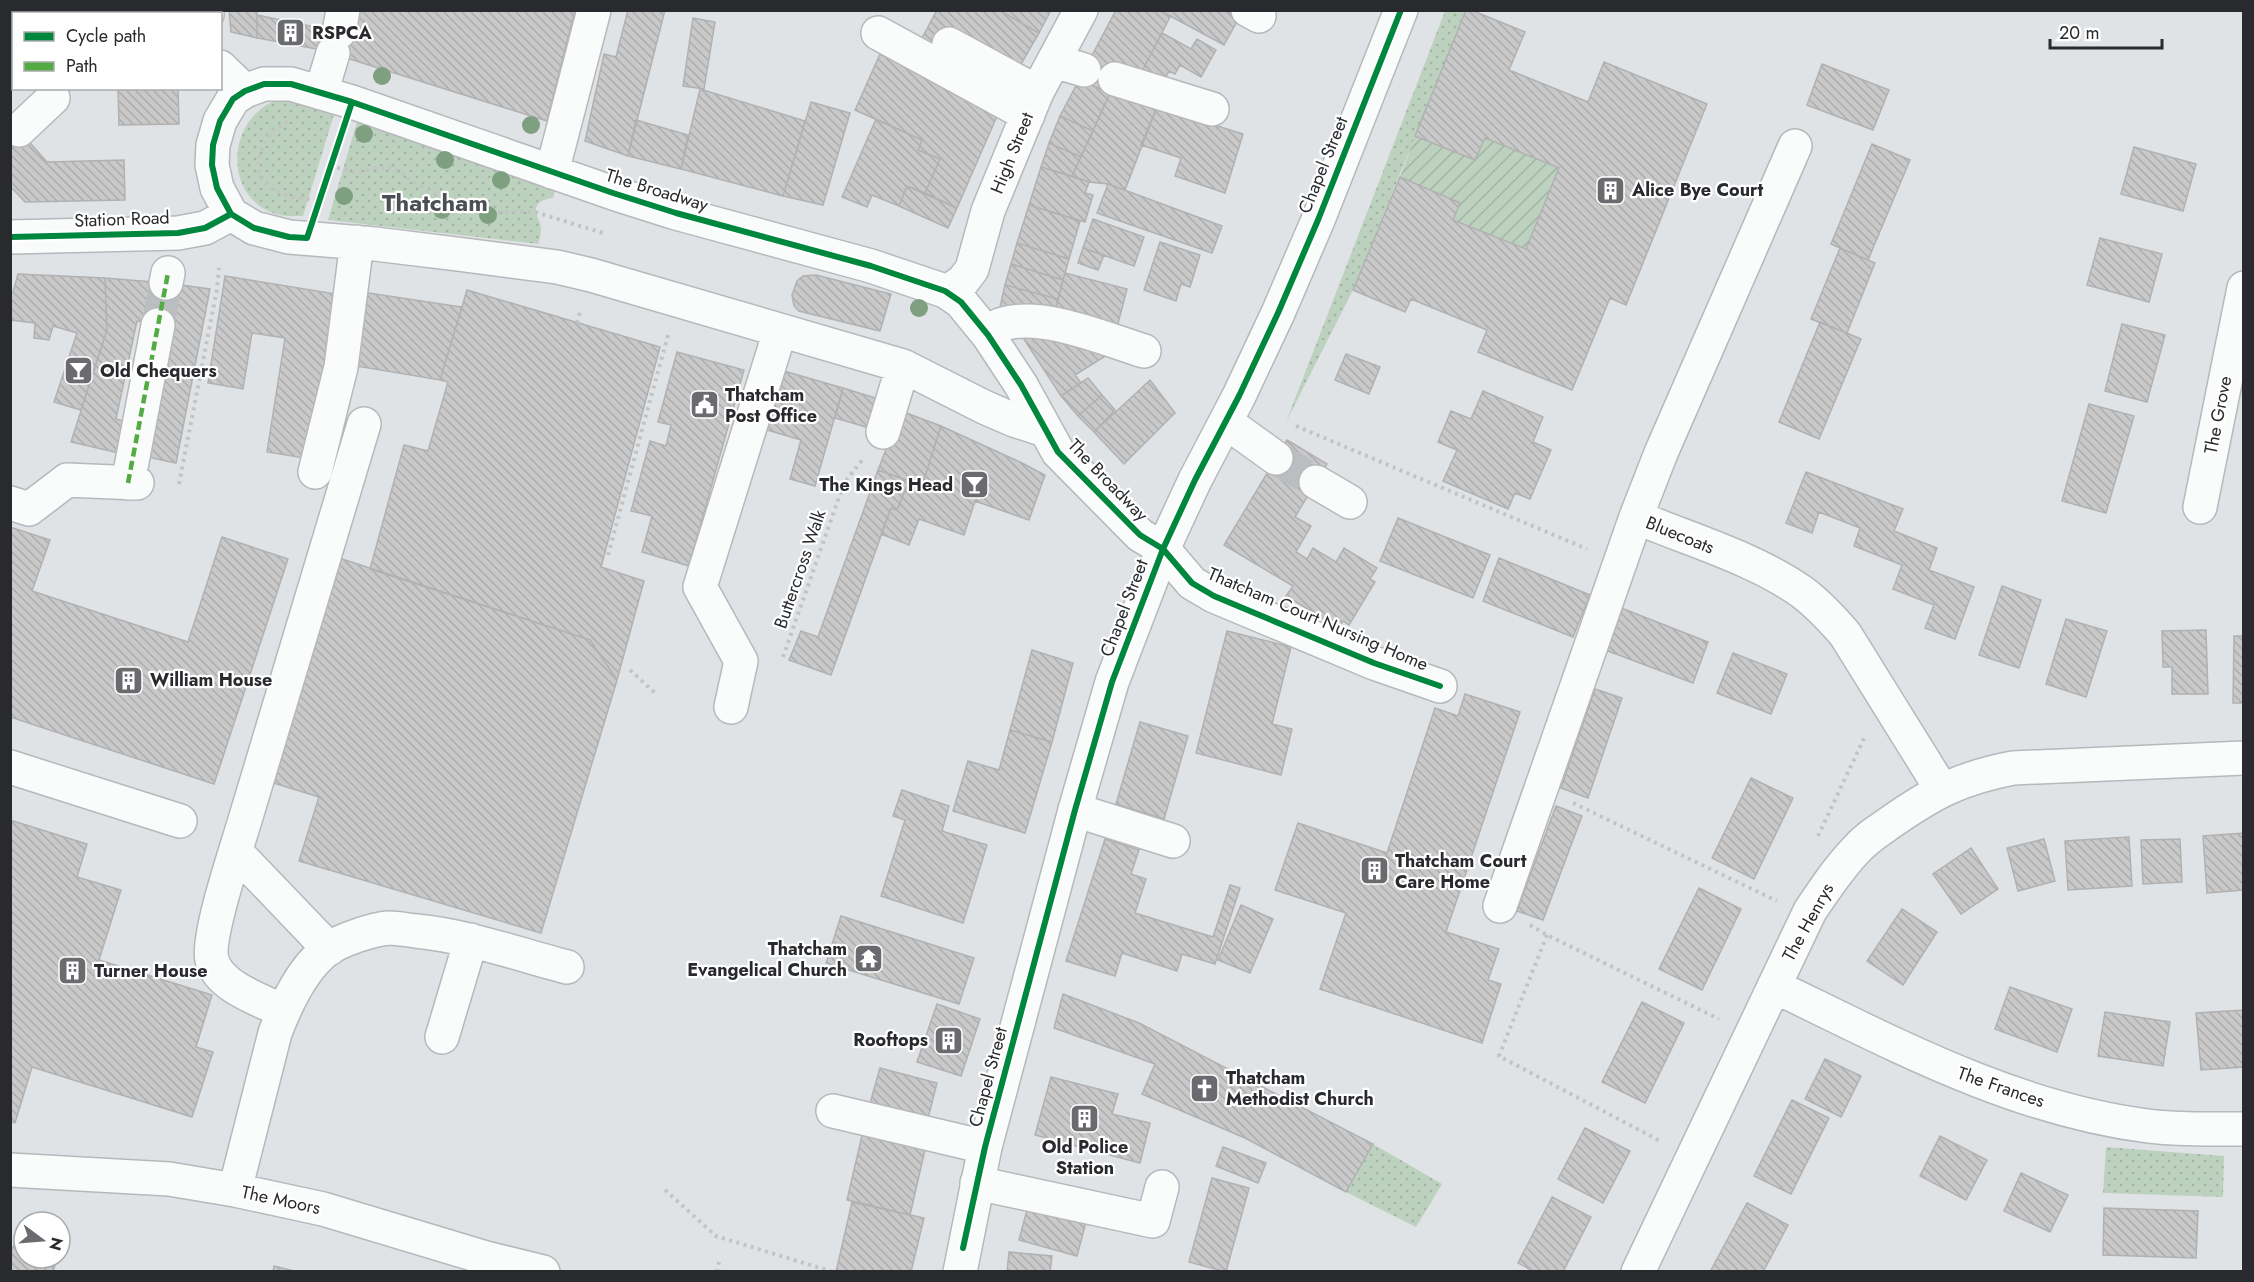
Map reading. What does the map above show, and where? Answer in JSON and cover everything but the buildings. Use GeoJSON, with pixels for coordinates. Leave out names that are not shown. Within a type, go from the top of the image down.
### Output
{"type":"FeatureCollection","features":[{"type":"Feature","properties":{"kind":"street"},"geometry":{"type":"LineString","coordinates":[[552,172],[594,10]]}},
{"type":"Feature","properties":{"kind":"street","name":"High Street"},"geometry":{"type":"LineString","coordinates":[[945,291],[963,281],[972,269],[988,211],[1032,103],[1084,70],[1081,10]]}},
{"type":"Feature","properties":{"kind":"street","name":"Chapel Street"},"geometry":{"type":"LineString","coordinates":[[960,1272],[985,1146],[1075,810],[1112,682],[1163,549],[1278,314],[1318,220],[1401,10]]}},
{"type":"Feature","properties":{"kind":"street"},"geometry":{"type":"LineString","coordinates":[[321,93],[338,32]]}},
{"type":"Feature","properties":{"kind":"street"},"geometry":{"type":"LineString","coordinates":[[878,33],[1032,103]]}},
{"type":"Feature","properties":{"kind":"street"},"geometry":{"type":"LineString","coordinates":[[949,44],[1032,103]]}},
{"type":"Feature","properties":{"kind":"street"},"geometry":{"type":"LineString","coordinates":[[222,69],[245,91],[233,99],[220,121],[213,145],[212,165],[217,188],[231,214]]}},
{"type":"Feature","properties":{"kind":"street"},"geometry":{"type":"LineString","coordinates":[[1084,70],[1212,109]]}},
{"type":"Feature","properties":{"kind":"street","name":"The Broadway"},"geometry":{"type":"LineString","coordinates":[[245,91],[264,84],[291,84],[352,102],[676,213],[861,263],[945,291],[962,302],[988,334],[1021,385],[1058,453],[1140,535],[1163,549]]}},
{"type":"Feature","properties":{"kind":"street"},"geometry":{"type":"LineString","coordinates":[[19,130],[53,98]]}},
{"type":"Feature","properties":{"kind":"street","name":"Bluecoats"},"geometry":{"type":"LineString","coordinates":[[1795,146],[1661,453],[1636,517],[1724,552],[1766,571],[1802,592],[1845,634],[1942,790]]}},
{"type":"Feature","properties":{"kind":"street","name":"The Broadway"},"geometry":{"type":"LineString","coordinates":[[231,214],[254,228],[289,237],[357,242],[556,267],[658,294],[903,366],[984,407],[1045,430]]}},
{"type":"Feature","properties":{"kind":"street","name":"Station Road"},"geometry":{"type":"LineString","coordinates":[[10,237],[178,232],[205,228],[231,214]]}},
{"type":"Feature","properties":{"kind":"street"},"geometry":{"type":"LineString","coordinates":[[315,472],[341,367],[357,242]]}},
{"type":"Feature","properties":{"kind":"street","name":"The Grove"},"geometry":{"type":"LineString","coordinates":[[2200,507],[2244,288]]}},
{"type":"Feature","properties":{"kind":"street"},"geometry":{"type":"LineString","coordinates":[[988,334],[1001,324],[1025,321],[1054,324],[1144,351]]}},
{"type":"Feature","properties":{"kind":"street"},"geometry":{"type":"LineString","coordinates":[[10,503],[29,509],[67,480],[133,483],[158,325]]}},
{"type":"Feature","properties":{"kind":"street"},"geometry":{"type":"LineString","coordinates":[[731,707],[741,661],[700,587],[780,331]]}},
{"type":"Feature","properties":{"kind":"street"},"geometry":{"type":"LineString","coordinates":[[883,432],[903,366]]}},
{"type":"Feature","properties":{"kind":"street"},"geometry":{"type":"LineString","coordinates":[[1226,422],[1276,458]]}},
{"type":"Feature","properties":{"kind":"street"},"geometry":{"type":"LineString","coordinates":[[284,1011],[228,984],[218,974],[212,960],[211,944],[236,852],[364,424]]}},
{"type":"Feature","properties":{"kind":"street"},"geometry":{"type":"LineString","coordinates":[[1316,482],[1350,502]]}},
{"type":"Feature","properties":{"kind":"street"},"geometry":{"type":"LineString","coordinates":[[1500,906],[1636,517]]}},
{"type":"Feature","properties":{"kind":"street","name":"Thatcham Court Nursing Home"},"geometry":{"type":"LineString","coordinates":[[1163,549],[1192,583],[1214,596],[1374,663],[1440,686]]}},
{"type":"Feature","properties":{"kind":"street","name":"The Henrys"},"geometry":{"type":"LineString","coordinates":[[1638,1272],[1810,911],[1831,880],[1856,849],[1872,834],[1921,800],[1978,775],[2013,768],[2244,758]]}},
{"type":"Feature","properties":{"kind":"street"},"geometry":{"type":"LineString","coordinates":[[10,767],[180,821]]}},
{"type":"Feature","properties":{"kind":"street"},"geometry":{"type":"LineString","coordinates":[[1075,810],[1173,841]]}},
{"type":"Feature","properties":{"kind":"street"},"geometry":{"type":"LineString","coordinates":[[236,852],[328,949]]}},
{"type":"Feature","properties":{"kind":"street"},"geometry":{"type":"LineString","coordinates":[[235,1190],[275,1033],[284,1011],[307,970],[328,949],[388,928],[471,940],[567,967]]}},
{"type":"Feature","properties":{"kind":"street"},"geometry":{"type":"LineString","coordinates":[[442,1037],[471,940]]}},
{"type":"Feature","properties":{"kind":"street","name":"The Frances"},"geometry":{"type":"LineString","coordinates":[[1774,986],[1934,1063],[2027,1099],[2074,1112],[2148,1126],[2244,1129]]}},
{"type":"Feature","properties":{"kind":"street"},"geometry":{"type":"LineString","coordinates":[[833,1111],[985,1146]]}},
{"type":"Feature","properties":{"kind":"street","name":"The Moors"},"geometry":{"type":"LineString","coordinates":[[10,1170],[169,1179],[235,1190],[323,1209],[486,1258],[543,1272]]}},
{"type":"Feature","properties":{"kind":"street"},"geometry":{"type":"LineString","coordinates":[[977,1183],[1153,1221],[1162,1187]]}},
{"type":"Feature","properties":{"kind":"path"},"geometry":{"type":"LineString","coordinates":[[316,209],[352,102]]}},
{"type":"Feature","properties":{"kind":"path"},"geometry":{"type":"LineString","coordinates":[[294,122],[279,125],[262,146],[261,176],[267,185],[280,192],[320,201]]}},
{"type":"Feature","properties":{"kind":"path"},"geometry":{"type":"LineString","coordinates":[[331,134],[340,137]]}},
{"type":"Feature","properties":{"kind":"path"},"geometry":{"type":"LineString","coordinates":[[330,166],[358,172],[373,168],[393,168],[426,190],[470,207],[487,212],[535,212],[603,233]]}},
{"type":"Feature","properties":{"kind":"path"},"geometry":{"type":"LineString","coordinates":[[179,483],[215,300],[219,268]]}},
{"type":"Feature","properties":{"kind":"path"},"geometry":{"type":"LineString","coordinates":[[608,555],[670,326]]}},
{"type":"Feature","properties":{"kind":"path"},"geometry":{"type":"LineString","coordinates":[[1286,422],[1620,563]]}},
{"type":"Feature","properties":{"kind":"path"},"geometry":{"type":"LineString","coordinates":[[630,670],[655,693]]}},
{"type":"Feature","properties":{"kind":"path"},"geometry":{"type":"LineString","coordinates":[[1541,788],[1786,906]]}},
{"type":"Feature","properties":{"kind":"path"},"geometry":{"type":"LineString","coordinates":[[1500,906],[1547,935],[1719,1020]]}},
{"type":"Feature","properties":{"kind":"path"},"geometry":{"type":"LineString","coordinates":[[1547,935],[1499,1056],[1663,1142]]}},
{"type":"Feature","properties":{"kind":"path"},"geometry":{"type":"LineString","coordinates":[[665,1190],[716,1236],[833,1272]]}},
{"type":"Feature","properties":{"kind":"path"},"geometry":{"type":"LineString","coordinates":[[717,1272],[719,1262]]}},
{"type":"Feature","properties":{"kind":"green space"},"geometry":{"type":"Polygon","coordinates":[[[1445,11],[1466,11],[1353,290],[1286,422],[1445,11]]]}},
{"type":"Feature","properties":{"kind":"green space"},"geometry":{"type":"Polygon","coordinates":[[[286,97],[336,108],[303,216],[279,215],[258,204],[245,190],[239,172],[238,154],[242,135],[252,118],[266,105],[286,97]]]}},
{"type":"Feature","properties":{"kind":"green space"},"geometry":{"type":"Polygon","coordinates":[[[359,115],[555,190],[553,198],[544,200],[536,207],[541,230],[538,244],[328,220],[359,115]]]}},
{"type":"Feature","properties":{"kind":"green space"},"geometry":{"type":"Polygon","coordinates":[[[1415,136],[1475,160],[1485,138],[1559,168],[1526,249],[1453,220],[1460,203],[1400,177],[1415,136]]]}},
{"type":"Feature","properties":{"kind":"green space"},"geometry":{"type":"Polygon","coordinates":[[[1373,1144],[1442,1184],[1416,1227],[1346,1192],[1373,1144]]]}},
{"type":"Feature","properties":{"kind":"green space"},"geometry":{"type":"Polygon","coordinates":[[[2106,1147],[2224,1156],[2223,1197],[2103,1193],[2106,1147]]]}},
{"type":"Feature","properties":{"kind":"tunnel"},"geometry":{"type":"LineString","coordinates":[[158,325],[166,283]]}},
{"type":"Feature","properties":{"kind":"tunnel"},"geometry":{"type":"LineString","coordinates":[[1276,458],[1316,482]]}},
{"type":"Feature","properties":{"kind":"marked path"},"geometry":{"type":"LineString","coordinates":[[128,483],[168,273]]}},
{"type":"Feature","properties":{"kind":"cycle path"},"geometry":{"type":"LineString","coordinates":[[963,1248],[985,1147],[1075,810],[1112,682],[1163,549],[1195,480],[1239,396],[1318,220],[1401,10]]}},
{"type":"Feature","properties":{"kind":"cycle path"},"geometry":{"type":"LineString","coordinates":[[352,102],[307,238],[289,237],[254,228],[231,214],[217,188],[212,165],[213,145],[220,121],[233,99],[245,91],[264,84],[291,84],[352,102],[676,213],[871,266],[945,291],[961,302],[988,335],[1021,385],[1058,452],[1140,535],[1163,549],[1192,583],[1214,596],[1374,663],[1440,686]]}},
{"type":"Feature","properties":{"kind":"cycle path"},"geometry":{"type":"LineString","coordinates":[[10,237],[178,233],[205,228],[231,214]]}},
{"type":"Feature","properties":{"kind":"place","name":"RSPCA"},"geometry":{"type":"Point","coordinates":[291,33]}},
{"type":"Feature","properties":{"kind":"place","name":"Alice Bye Court"},"geometry":{"type":"Point","coordinates":[1611,190]}},
{"type":"Feature","properties":{"kind":"place","name":"Old Chequers"},"geometry":{"type":"Point","coordinates":[79,371]}},
{"type":"Feature","properties":{"kind":"place","name":"Thatcham Post Office"},"geometry":{"type":"Point","coordinates":[704,405]}},
{"type":"Feature","properties":{"kind":"place","name":"The Kings Head"},"geometry":{"type":"Point","coordinates":[974,485]}},
{"type":"Feature","properties":{"kind":"place","name":"William House"},"geometry":{"type":"Point","coordinates":[129,680]}},
{"type":"Feature","properties":{"kind":"place","name":"Thatcham Court Care Home"},"geometry":{"type":"Point","coordinates":[1374,871]}},
{"type":"Feature","properties":{"kind":"place","name":"Thatcham Evangelical Church"},"geometry":{"type":"Point","coordinates":[868,959]}},
{"type":"Feature","properties":{"kind":"place","name":"Turner House"},"geometry":{"type":"Point","coordinates":[73,971]}},
{"type":"Feature","properties":{"kind":"place","name":"Rooftops"},"geometry":{"type":"Point","coordinates":[949,1040]}},
{"type":"Feature","properties":{"kind":"place","name":"Thatcham Methodist Church"},"geometry":{"type":"Point","coordinates":[1205,1088]}},
{"type":"Feature","properties":{"kind":"place","name":"Old Police Station"},"geometry":{"type":"Point","coordinates":[1085,1118]}},
{"type":"Feature","properties":{"kind":"district","name":"Thatcham"},"geometry":{"type":"Point","coordinates":[435,203]}}]}
